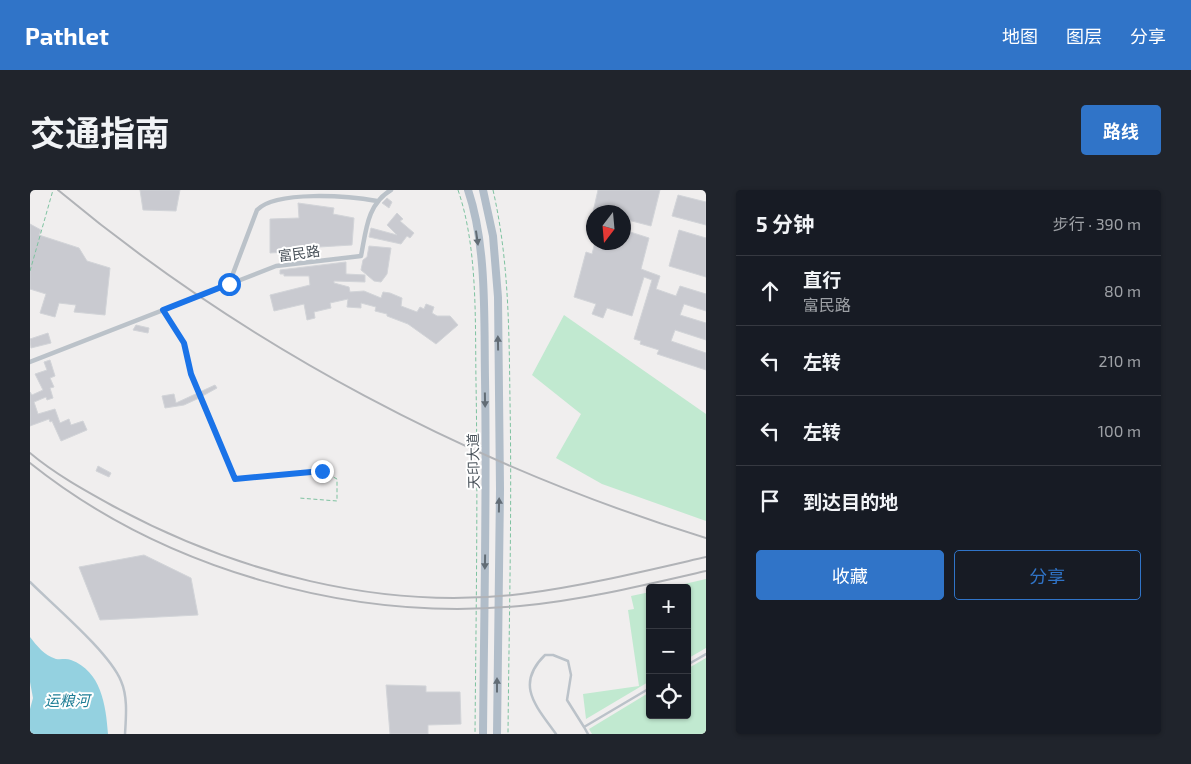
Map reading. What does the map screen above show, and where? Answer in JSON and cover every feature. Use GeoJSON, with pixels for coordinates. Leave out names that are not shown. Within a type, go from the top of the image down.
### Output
{"type":"FeatureCollection","features":[{"type":"Feature","properties":{"kind":"main road","name":"天印大道"},"geometry":{"type":"LineString","coordinates":[[468,190],[478,239],[483,298],[486,489],[483,734]]}},
{"type":"Feature","properties":{"kind":"main road","name":"天印大道"},"geometry":{"type":"LineString","coordinates":[[483,190],[492,236],[498,297],[500,489],[496,734]]}},
{"type":"Feature","properties":{"kind":"street"},"geometry":{"type":"LineString","coordinates":[[229,284],[257,210],[262,204],[283,197],[339,195],[377,201],[391,190]]}},
{"type":"Feature","properties":{"kind":"street","name":"富民路"},"geometry":{"type":"LineString","coordinates":[[30,362],[276,266],[361,256],[371,210],[377,201]]}},
{"type":"Feature","properties":{"kind":"lane"},"geometry":{"type":"LineString","coordinates":[[30,582],[106,657],[121,681],[126,711],[125,734]]}},
{"type":"Feature","properties":{"kind":"lane"},"geometry":{"type":"LineString","coordinates":[[691,663],[706,654]]}},
{"type":"Feature","properties":{"kind":"lane"},"geometry":{"type":"LineString","coordinates":[[556,734],[532,700],[529,686],[532,670],[545,655],[553,655],[568,661],[571,675],[566,700],[588,734]]}},
{"type":"Feature","properties":{"kind":"lane"},"geometry":{"type":"LineString","coordinates":[[584,728],[646,690]]}},
{"type":"Feature","properties":{"kind":"path"},"geometry":{"type":"LineString","coordinates":[[30,271],[54,190]]}},
{"type":"Feature","properties":{"kind":"path"},"geometry":{"type":"LineString","coordinates":[[458,190],[468,237],[475,296],[478,487],[475,734]]}},
{"type":"Feature","properties":{"kind":"path"},"geometry":{"type":"LineString","coordinates":[[493,190],[503,231],[508,293],[511,488],[508,734]]}},
{"type":"Feature","properties":{"kind":"path"},"geometry":{"type":"LineString","coordinates":[[163,310],[184,343],[191,374],[235,479],[322,471],[337,479],[337,501],[299,498]]}},
{"type":"Feature","properties":{"kind":"green space"},"geometry":{"type":"Polygon","coordinates":[[[564,315],[706,414],[706,521],[602,484],[556,458],[581,414],[532,375],[564,315]]]}},
{"type":"Feature","properties":{"kind":"green space"},"geometry":{"type":"Polygon","coordinates":[[[706,579],[706,648],[691,657],[691,584],[684,584],[706,579]]]}},
{"type":"Feature","properties":{"kind":"green space"},"geometry":{"type":"Polygon","coordinates":[[[646,593],[646,683],[586,719],[583,694],[639,686],[628,610],[634,609],[631,596],[646,593]]]}},
{"type":"Feature","properties":{"kind":"green space"},"geometry":{"type":"Polygon","coordinates":[[[706,658],[706,734],[592,734],[589,729],[646,694],[646,719],[691,719],[691,667],[706,658]]]}},
{"type":"Feature","properties":{"kind":"water","name":"运粮河"},"geometry":{"type":"Polygon","coordinates":[[[30,637],[44,653],[56,659],[71,660],[89,672],[100,690],[106,712],[108,734],[30,734],[30,709],[33,698],[30,682],[30,637]]]}},
{"type":"Feature","properties":{"kind":"building"},"geometry":{"type":"Polygon","coordinates":[[[140,190],[180,190],[176,211],[143,210],[140,190]]]}},
{"type":"Feature","properties":{"kind":"building"},"geometry":{"type":"Polygon","coordinates":[[[598,190],[660,190],[651,226],[631,221],[631,205],[595,205],[598,190]]]}},
{"type":"Feature","properties":{"kind":"building"},"geometry":{"type":"Polygon","coordinates":[[[678,195],[706,202],[706,225],[672,216],[678,195]]]}},
{"type":"Feature","properties":{"kind":"building"},"geometry":{"type":"Polygon","coordinates":[[[387,198],[392,202],[389,208],[382,203],[387,198]]]}},
{"type":"Feature","properties":{"kind":"building"},"geometry":{"type":"Polygon","coordinates":[[[298,203],[334,208],[333,214],[354,218],[352,245],[303,248],[303,251],[270,253],[270,219],[299,218],[298,203]]]}},
{"type":"Feature","properties":{"kind":"building"},"geometry":{"type":"Polygon","coordinates":[[[397,213],[403,219],[400,221],[414,233],[410,238],[407,236],[401,244],[369,237],[371,228],[397,235],[387,225],[397,213]]]}},
{"type":"Feature","properties":{"kind":"building"},"geometry":{"type":"Polygon","coordinates":[[[30,224],[41,230],[39,235],[79,248],[87,261],[110,268],[105,315],[74,312],[76,305],[59,303],[55,317],[40,313],[46,294],[30,289],[30,224]]]}},
{"type":"Feature","properties":{"kind":"building"},"geometry":{"type":"Polygon","coordinates":[[[679,230],[706,238],[706,277],[669,266],[679,230]]]}},
{"type":"Feature","properties":{"kind":"building"},"geometry":{"type":"Polygon","coordinates":[[[631,232],[649,238],[641,269],[660,276],[656,289],[676,296],[680,286],[706,294],[706,311],[684,304],[680,315],[706,323],[706,340],[675,330],[671,341],[706,353],[706,370],[657,354],[659,350],[640,344],[641,341],[634,339],[652,280],[644,277],[632,316],[607,308],[603,318],[592,314],[596,304],[574,297],[586,252],[592,254],[593,250],[631,250],[631,232]]]}},
{"type":"Feature","properties":{"kind":"building"},"geometry":{"type":"Polygon","coordinates":[[[369,246],[391,248],[387,274],[381,282],[374,281],[361,270],[363,260],[367,257],[369,246]]]}},
{"type":"Feature","properties":{"kind":"building"},"geometry":{"type":"Polygon","coordinates":[[[346,262],[346,274],[365,275],[365,282],[334,281],[334,283],[349,287],[350,292],[364,291],[381,298],[383,292],[390,293],[402,298],[401,306],[417,312],[420,307],[424,309],[426,304],[434,307],[432,313],[437,316],[450,316],[458,325],[436,344],[408,324],[387,316],[387,314],[375,311],[376,307],[361,303],[361,308],[347,307],[348,299],[330,303],[331,308],[314,312],[315,318],[307,320],[304,304],[274,311],[270,295],[310,285],[309,276],[284,276],[284,274],[280,274],[280,270],[346,262]]]}},
{"type":"Feature","properties":{"kind":"building"},"geometry":{"type":"Polygon","coordinates":[[[136,325],[149,328],[148,333],[133,330],[136,325]]]}},
{"type":"Feature","properties":{"kind":"building"},"geometry":{"type":"Polygon","coordinates":[[[48,333],[51,343],[31,348],[30,339],[48,333]]]}},
{"type":"Feature","properties":{"kind":"building"},"geometry":{"type":"Polygon","coordinates":[[[50,360],[55,376],[50,378],[54,387],[50,388],[53,398],[47,400],[46,397],[34,402],[38,414],[55,409],[60,423],[69,419],[71,425],[83,421],[87,430],[61,441],[52,421],[50,422],[49,419],[30,426],[30,392],[32,395],[43,390],[35,374],[47,370],[44,362],[50,360]]]}},
{"type":"Feature","properties":{"kind":"building"},"geometry":{"type":"Polygon","coordinates":[[[215,385],[217,388],[184,405],[165,408],[162,396],[174,394],[176,403],[215,385]]]}},
{"type":"Feature","properties":{"kind":"building"},"geometry":{"type":"Polygon","coordinates":[[[98,466],[111,473],[109,477],[96,471],[98,466]]]}},
{"type":"Feature","properties":{"kind":"building"},"geometry":{"type":"Polygon","coordinates":[[[144,555],[191,578],[198,615],[100,620],[79,567],[144,555]]]}},
{"type":"Feature","properties":{"kind":"building"},"geometry":{"type":"Polygon","coordinates":[[[386,685],[426,686],[426,692],[460,692],[461,724],[428,725],[428,734],[390,734],[386,685]]]}},
{"type":"Feature","properties":{"kind":"railway"},"geometry":{"type":"LineString","coordinates":[[58,190],[130,247],[206,300],[284,350],[365,396],[448,438],[532,475],[619,509],[706,538]]}},
{"type":"Feature","properties":{"kind":"railway"},"geometry":{"type":"LineString","coordinates":[[30,453],[60,475],[113,506],[209,550],[259,567],[310,581],[363,591],[415,597],[468,598],[521,594],[637,573],[706,557]]}},
{"type":"Feature","properties":{"kind":"railway"},"geometry":{"type":"LineString","coordinates":[[30,463],[83,501],[139,533],[199,559],[262,581],[326,596],[391,605],[456,609],[520,606],[590,596],[706,571]]}},
{"type":"Feature","properties":{"kind":"route"},"geometry":{"type":"LineString","coordinates":[[229,284],[163,310],[184,343],[191,374],[235,479],[322,471]]}}]}
